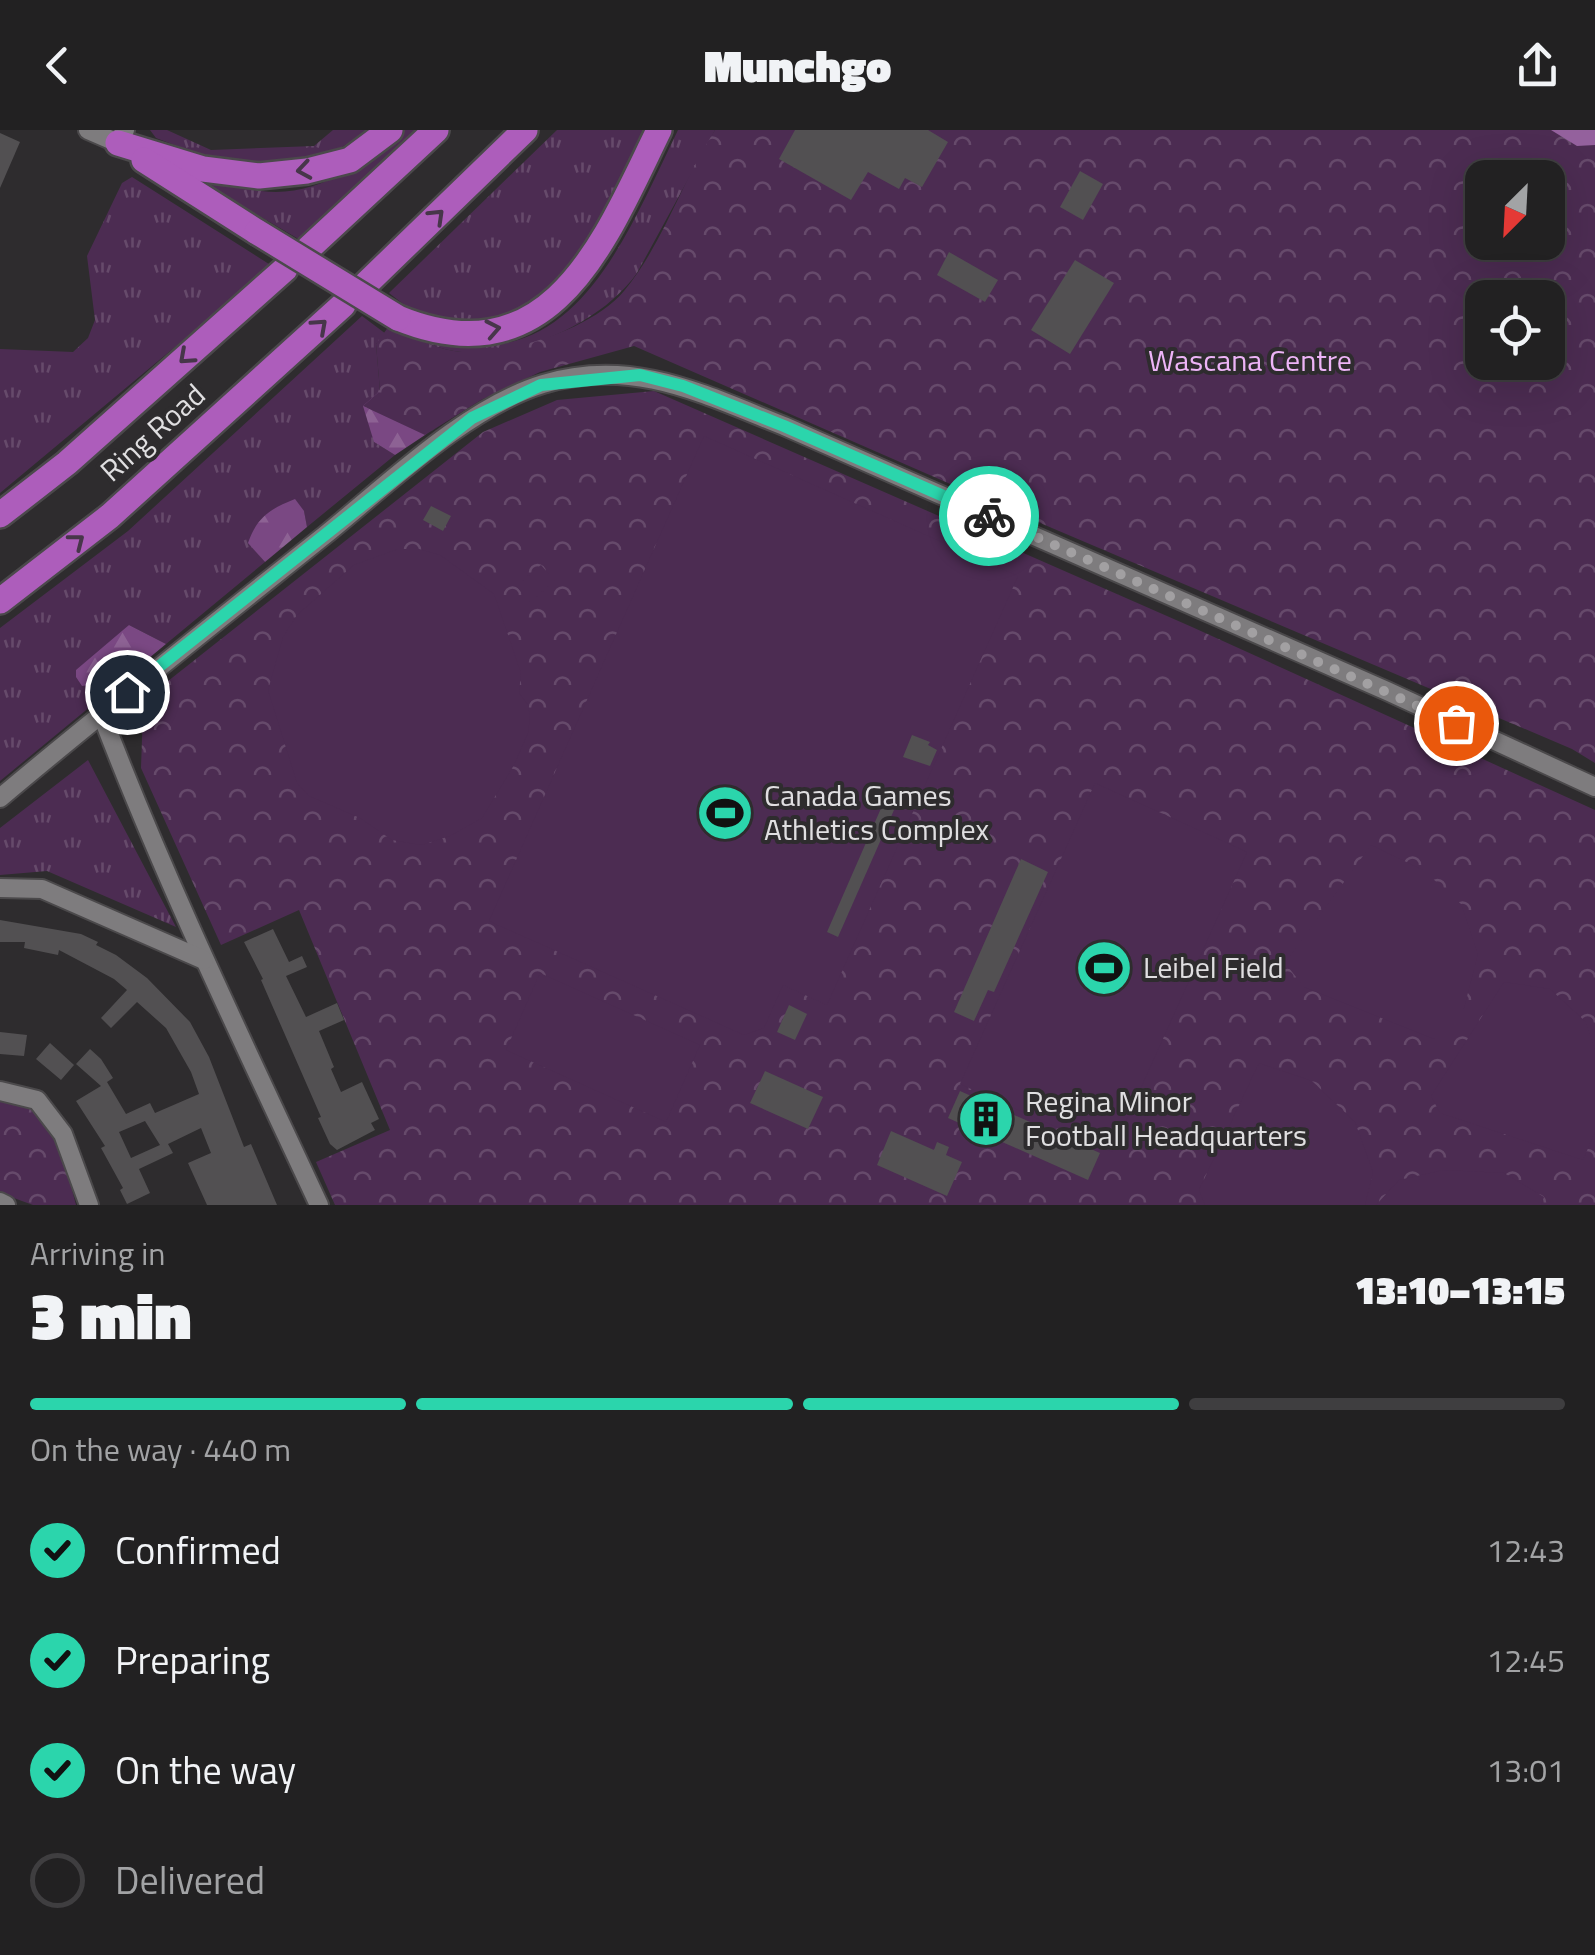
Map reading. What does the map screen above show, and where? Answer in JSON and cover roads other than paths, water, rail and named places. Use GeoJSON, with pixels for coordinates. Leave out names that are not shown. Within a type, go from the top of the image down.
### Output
{"type":"FeatureCollection","features":[{"type":"Feature","properties":{"kind":"highway"},"geometry":{"type":"LineString","coordinates":[[121,137],[203,168],[259,176],[307,171],[350,160],[390,130]]}},
{"type":"Feature","properties":{"kind":"highway"},"geometry":{"type":"LineString","coordinates":[[309,248],[436,130]]}},
{"type":"Feature","properties":{"kind":"highway"},"geometry":{"type":"LineString","coordinates":[[366,284],[526,130]]}},
{"type":"Feature","properties":{"kind":"highway"},"geometry":{"type":"LineString","coordinates":[[121,137],[257,232],[398,318],[436,330],[486,332],[524,320],[560,296],[595,256],[659,130]]}},
{"type":"Feature","properties":{"kind":"highway","name":"Ring Road"},"geometry":{"type":"LineString","coordinates":[[0,516],[67,463],[285,269]]}},
{"type":"Feature","properties":{"kind":"highway","name":"Ring Road"},"geometry":{"type":"LineString","coordinates":[[0,601],[110,516],[343,305]]}},
{"type":"Feature","properties":{"kind":"street"},"geometry":{"type":"LineString","coordinates":[[88,130],[121,137]]}},
{"type":"Feature","properties":{"kind":"street"},"geometry":{"type":"LineString","coordinates":[[0,798],[472,418],[541,385],[640,375],[683,386],[914,482],[1595,787]]}},
{"type":"Feature","properties":{"kind":"street"},"geometry":{"type":"LineString","coordinates":[[101,713],[143,822],[204,960],[319,1205]]}},
{"type":"Feature","properties":{"kind":"street"},"geometry":{"type":"LineString","coordinates":[[0,888],[42,889],[204,960]]}},
{"type":"Feature","properties":{"kind":"street"},"geometry":{"type":"LineString","coordinates":[[0,1091],[37,1100],[63,1134],[88,1205]]}},
{"type":"Feature","properties":{"kind":"place","name":"Canada Games Athletics Complex"},"geometry":{"type":"Point","coordinates":[725,813]}},
{"type":"Feature","properties":{"kind":"place","name":"Leibel Field"},"geometry":{"type":"Point","coordinates":[1104,968]}},
{"type":"Feature","properties":{"kind":"place","name":"Regina Minor Football Headquarters"},"geometry":{"type":"Point","coordinates":[986,1119]}},
{"type":"Feature","properties":{"kind":"park label","name":"Wascana Centre"},"geometry":{"type":"Point","coordinates":[1250,361]}}]}
